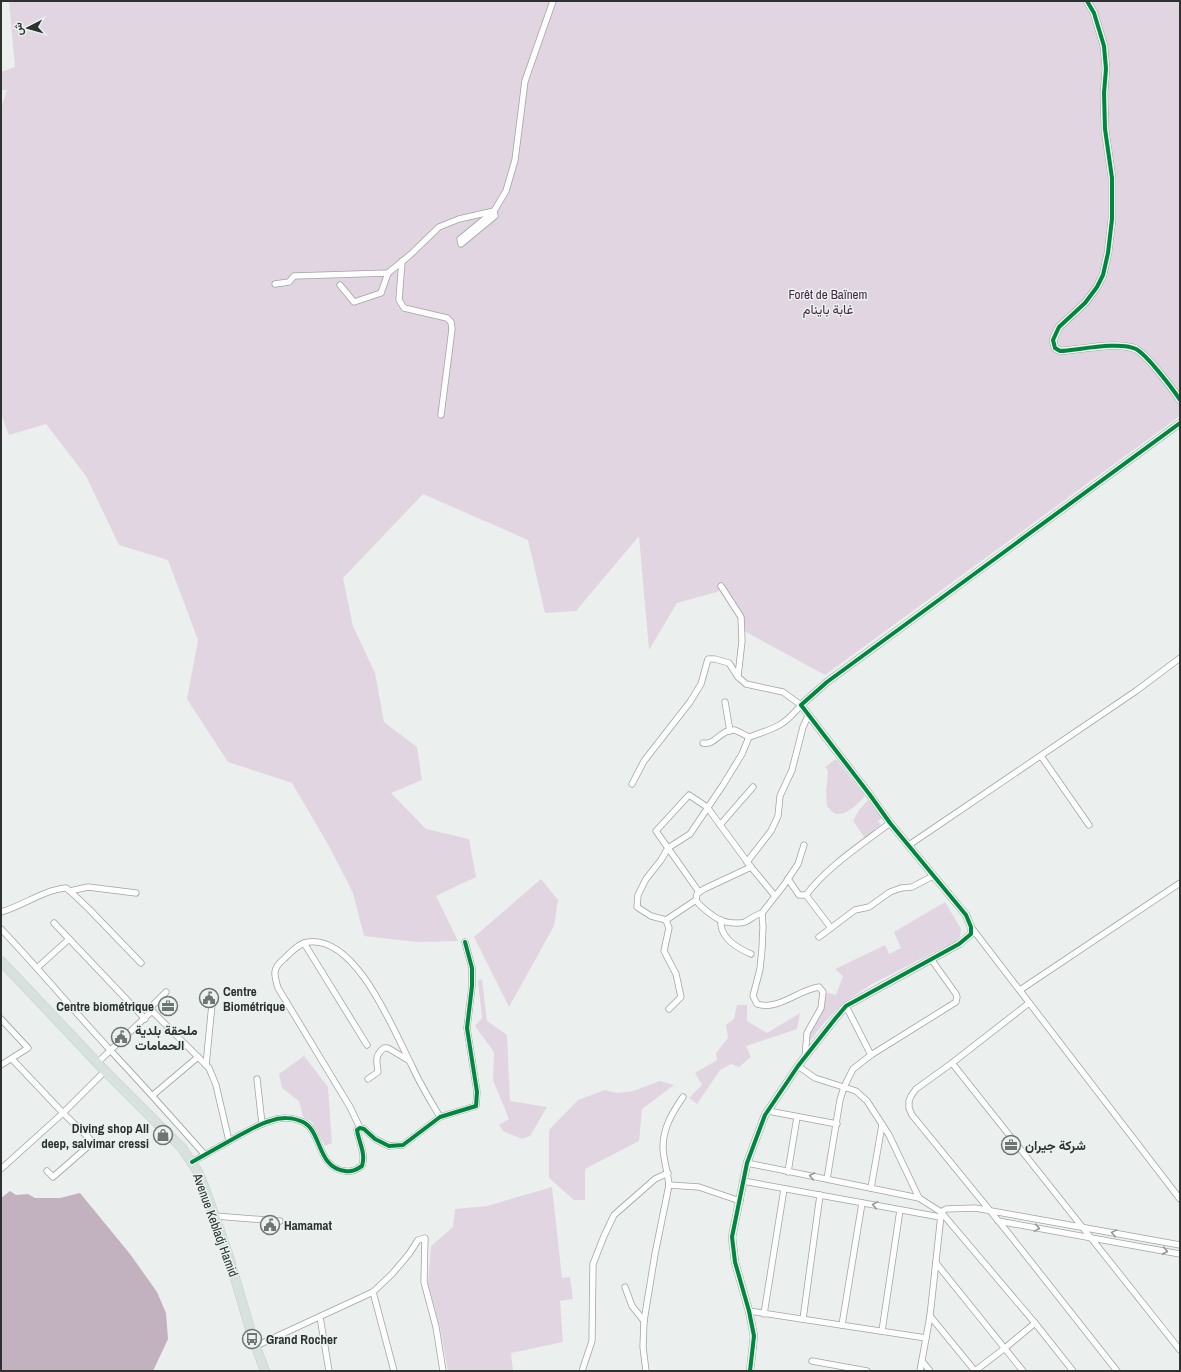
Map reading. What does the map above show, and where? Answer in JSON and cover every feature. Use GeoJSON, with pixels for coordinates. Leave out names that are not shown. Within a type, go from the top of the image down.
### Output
{"type":"FeatureCollection","features":[{"type":"Feature","properties":{"kind":"main road","name":"Avenue Kebladj Hamid"},"geometry":{"type":"LineString","coordinates":[[1,961],[97,1063],[182,1148],[192,1162],[204,1186],[215,1216],[265,1371]]}},
{"type":"Feature","properties":{"kind":"street"},"geometry":{"type":"LineString","coordinates":[[494,211],[495,216],[461,244],[460,239],[494,211],[506,191],[515,160],[525,81],[553,1]]}},
{"type":"Feature","properties":{"kind":"street"},"geometry":{"type":"LineString","coordinates":[[1087,1],[1094,13],[1104,46],[1106,69],[1104,93],[1105,129],[1112,178],[1112,219],[1108,252],[1103,275],[1097,287],[1085,303],[1059,327],[1054,340],[1055,348],[1060,351],[1124,346],[1137,349],[1170,384],[1180,400]]}},
{"type":"Feature","properties":{"kind":"street"},"geometry":{"type":"LineString","coordinates":[[340,285],[354,302],[381,293],[388,273],[439,228],[459,219],[494,211]]}},
{"type":"Feature","properties":{"kind":"street"},"geometry":{"type":"LineString","coordinates":[[402,261],[399,300],[404,308],[447,318],[451,322],[452,329],[441,415]]}},
{"type":"Feature","properties":{"kind":"street"},"geometry":{"type":"LineString","coordinates":[[275,284],[289,282],[294,276],[388,273]]}},
{"type":"Feature","properties":{"kind":"street"},"geometry":{"type":"LineString","coordinates":[[703,743],[707,744],[712,742],[726,731],[734,730],[749,737],[779,726],[790,718],[801,705],[827,682],[1180,423]]}},
{"type":"Feature","properties":{"kind":"street"},"geometry":{"type":"LineString","coordinates":[[721,586],[741,617],[742,641],[738,677]]}},
{"type":"Feature","properties":{"kind":"street"},"geometry":{"type":"LineString","coordinates":[[908,846],[1136,691],[1180,658]]}},
{"type":"Feature","properties":{"kind":"street"},"geometry":{"type":"LineString","coordinates":[[632,784],[644,761],[694,696],[701,684],[708,659],[715,659],[729,663],[738,677],[746,684],[783,692],[801,705],[908,846],[966,915],[971,927],[1180,1199]]}},
{"type":"Feature","properties":{"kind":"street"},"geometry":{"type":"LineString","coordinates":[[725,702],[730,731]]}},
{"type":"Feature","properties":{"kind":"street"},"geometry":{"type":"LineString","coordinates":[[804,846],[798,864],[762,913],[757,914],[745,922],[737,923],[721,920],[698,904],[696,900],[699,892],[749,864],[771,831],[778,816],[780,796],[792,770],[803,727],[808,716]]}},
{"type":"Feature","properties":{"kind":"street"},"geometry":{"type":"LineString","coordinates":[[696,900],[666,920],[651,916],[637,907],[638,895],[646,879],[661,860],[668,848],[690,834],[742,754],[749,737]]}},
{"type":"Feature","properties":{"kind":"street"},"geometry":{"type":"LineString","coordinates":[[1041,756],[1089,825]]}},
{"type":"Feature","properties":{"kind":"street"},"geometry":{"type":"LineString","coordinates":[[720,825],[753,787]]}},
{"type":"Feature","properties":{"kind":"street"},"geometry":{"type":"LineString","coordinates":[[699,892],[656,831],[689,795],[707,807],[749,864],[775,896]]}},
{"type":"Feature","properties":{"kind":"street"},"geometry":{"type":"LineString","coordinates":[[788,879],[799,896],[806,895],[816,882],[890,823]]}},
{"type":"Feature","properties":{"kind":"street"},"geometry":{"type":"LineString","coordinates":[[819,937],[855,910],[869,907],[890,892],[901,888],[912,887],[934,876]]}},
{"type":"Feature","properties":{"kind":"street"},"geometry":{"type":"LineString","coordinates":[[1020,990],[1180,884]]}},
{"type":"Feature","properties":{"kind":"street"},"geometry":{"type":"LineString","coordinates":[[70,891],[88,887],[136,893]]}},
{"type":"Feature","properties":{"kind":"street"},"geometry":{"type":"LineString","coordinates":[[1,912],[12,909],[59,889],[66,888],[89,909],[141,963]]}},
{"type":"Feature","properties":{"kind":"street"},"geometry":{"type":"LineString","coordinates":[[806,895],[831,928]]}},
{"type":"Feature","properties":{"kind":"street"},"geometry":{"type":"LineString","coordinates":[[762,913],[763,927],[760,969],[753,996],[757,1004],[765,1007],[774,1005],[809,988],[819,987],[823,992],[821,1008],[807,1033],[805,1057]]}},
{"type":"Feature","properties":{"kind":"street"},"geometry":{"type":"LineString","coordinates":[[666,920],[669,928],[664,951],[676,974],[681,997],[669,1009]]}},
{"type":"Feature","properties":{"kind":"street"},"geometry":{"type":"LineString","coordinates":[[721,920],[720,927],[725,937],[737,948],[751,954]]}},
{"type":"Feature","properties":{"kind":"street"},"geometry":{"type":"LineString","coordinates":[[54,923],[145,1019]]}},
{"type":"Feature","properties":{"kind":"street"},"geometry":{"type":"LineString","coordinates":[[750,1371],[754,1336],[749,1311],[735,1262],[732,1237],[747,1163],[757,1132],[768,1110],[798,1066],[846,1006],[959,944],[971,934],[971,927]]}},
{"type":"Feature","properties":{"kind":"street"},"geometry":{"type":"LineString","coordinates":[[1,929],[205,1155]]}},
{"type":"Feature","properties":{"kind":"street"},"geometry":{"type":"LineString","coordinates":[[37,968],[69,939]]}},
{"type":"Feature","properties":{"kind":"street"},"geometry":{"type":"LineString","coordinates":[[440,1117],[409,1060],[387,1014],[354,963],[344,954],[333,946],[309,942],[304,943],[277,964],[274,978],[278,988],[350,1107],[360,1128],[364,1129],[375,1139],[389,1146],[403,1145],[440,1117],[476,1106],[477,1092],[467,1028],[472,986],[472,968],[465,942]]}},
{"type":"Feature","properties":{"kind":"street"},"geometry":{"type":"LineString","coordinates":[[304,943],[367,1045]]}},
{"type":"Feature","properties":{"kind":"street"},"geometry":{"type":"LineString","coordinates":[[826,1179],[837,1124],[840,1100],[844,1087],[853,1069],[871,1055],[956,1002],[956,994],[931,959]]}},
{"type":"Feature","properties":{"kind":"street"},"geometry":{"type":"LineString","coordinates":[[97,1063],[145,1019],[152,1011],[152,1006],[166,992]]}},
{"type":"Feature","properties":{"kind":"street"},"geometry":{"type":"LineString","coordinates":[[206,1066],[213,994]]}},
{"type":"Feature","properties":{"kind":"street"},"geometry":{"type":"LineString","coordinates":[[1029,1003],[952,1063],[916,1088],[911,1096],[909,1108],[912,1115],[1117,1371]]}},
{"type":"Feature","properties":{"kind":"street"},"geometry":{"type":"LineString","coordinates":[[846,1006],[871,1055]]}},
{"type":"Feature","properties":{"kind":"street"},"geometry":{"type":"LineString","coordinates":[[152,1011],[198,1057],[212,1075],[216,1085],[229,1142]]}},
{"type":"Feature","properties":{"kind":"street"},"geometry":{"type":"LineString","coordinates":[[1,1019],[28,1048],[1,1065]]}},
{"type":"Feature","properties":{"kind":"street"},"geometry":{"type":"LineString","coordinates":[[368,1079],[378,1072],[377,1056],[378,1053],[384,1048],[388,1048],[409,1060]]}},
{"type":"Feature","properties":{"kind":"street"},"geometry":{"type":"LineString","coordinates":[[153,1096],[198,1057]]}},
{"type":"Feature","properties":{"kind":"street"},"geometry":{"type":"LineString","coordinates":[[12,1059],[63,1113],[93,1142],[53,1177],[47,1171]]}},
{"type":"Feature","properties":{"kind":"street"},"geometry":{"type":"LineString","coordinates":[[952,1063],[1180,1350]]}},
{"type":"Feature","properties":{"kind":"street"},"geometry":{"type":"LineString","coordinates":[[798,1066],[815,1078],[856,1091],[867,1101],[889,1135],[919,1198]]}},
{"type":"Feature","properties":{"kind":"street"},"geometry":{"type":"LineString","coordinates":[[1,1169],[63,1113],[105,1071]]}},
{"type":"Feature","properties":{"kind":"street"},"geometry":{"type":"LineString","coordinates":[[257,1079],[262,1124]]}},
{"type":"Feature","properties":{"kind":"street"},"geometry":{"type":"LineString","coordinates":[[646,1371],[643,1347],[644,1321],[655,1254],[670,1185],[662,1148],[669,1118],[683,1097]]}},
{"type":"Feature","properties":{"kind":"street"},"geometry":{"type":"LineString","coordinates":[[768,1110],[837,1124]]}},
{"type":"Feature","properties":{"kind":"street"},"geometry":{"type":"LineString","coordinates":[[788,1172],[797,1116]]}},
{"type":"Feature","properties":{"kind":"street"},"geometry":{"type":"LineString","coordinates":[[192,1162],[270,1120],[284,1118],[304,1122],[310,1128],[326,1160],[342,1171],[357,1170],[362,1166],[364,1154],[358,1138],[357,1130],[360,1128]]}},
{"type":"Feature","properties":{"kind":"street"},"geometry":{"type":"LineString","coordinates":[[871,1188],[882,1125]]}},
{"type":"Feature","properties":{"kind":"street"},"geometry":{"type":"LineString","coordinates":[[747,1163],[919,1198],[941,1214],[1035,1323],[1073,1371]]}},
{"type":"Feature","properties":{"kind":"street"},"geometry":{"type":"LineString","coordinates":[[582,1371],[592,1341],[593,1264],[604,1236],[614,1215],[656,1178],[668,1173]]}},
{"type":"Feature","properties":{"kind":"street"},"geometry":{"type":"LineString","coordinates":[[743,1181],[900,1210],[941,1214]]}},
{"type":"Feature","properties":{"kind":"street"},"geometry":{"type":"LineString","coordinates":[[670,1185],[699,1187],[740,1201]]}},
{"type":"Feature","properties":{"kind":"street"},"geometry":{"type":"LineString","coordinates":[[764,1314],[784,1189]]}},
{"type":"Feature","properties":{"kind":"street"},"geometry":{"type":"LineString","coordinates":[[803,1319],[820,1195]]}},
{"type":"Feature","properties":{"kind":"street"},"geometry":{"type":"LineString","coordinates":[[842,1325],[862,1203]]}},
{"type":"Feature","properties":{"kind":"street"},"geometry":{"type":"LineString","coordinates":[[920,1371],[930,1316],[941,1214],[946,1209],[975,1208],[1084,1229],[1180,1245]]}},
{"type":"Feature","properties":{"kind":"street"},"geometry":{"type":"LineString","coordinates":[[882,1331],[900,1210]]}},
{"type":"Feature","properties":{"kind":"street"},"geometry":{"type":"LineString","coordinates":[[215,1216],[280,1221]]}},
{"type":"Feature","properties":{"kind":"street"},"geometry":{"type":"LineString","coordinates":[[998,1221],[1180,1254]]}},
{"type":"Feature","properties":{"kind":"street"},"geometry":{"type":"LineString","coordinates":[[1077,1235],[1084,1229]]}},
{"type":"Feature","properties":{"kind":"street"},"geometry":{"type":"LineString","coordinates":[[1130,1245],[1137,1237]]}},
{"type":"Feature","properties":{"kind":"street"},"geometry":{"type":"LineString","coordinates":[[256,1346],[374,1292],[409,1254],[418,1240],[425,1238],[424,1282],[436,1327],[443,1371]]}},
{"type":"Feature","properties":{"kind":"street"},"geometry":{"type":"LineString","coordinates":[[936,1264],[1023,1371]]}},
{"type":"Feature","properties":{"kind":"street"},"geometry":{"type":"LineString","coordinates":[[625,1287],[632,1306],[644,1321]]}},
{"type":"Feature","properties":{"kind":"street"},"geometry":{"type":"LineString","coordinates":[[374,1292],[394,1371]]}},
{"type":"Feature","properties":{"kind":"street"},"geometry":{"type":"LineString","coordinates":[[749,1311],[926,1338]]}},
{"type":"Feature","properties":{"kind":"street"},"geometry":{"type":"LineString","coordinates":[[930,1316],[975,1371],[1035,1323]]}},
{"type":"Feature","properties":{"kind":"street"},"geometry":{"type":"LineString","coordinates":[[320,1317],[329,1371]]}},
{"type":"Feature","properties":{"kind":"street"},"geometry":{"type":"LineString","coordinates":[[812,1361],[866,1371]]}},
{"type":"Feature","properties":{"kind":"street"},"geometry":{"type":"LineString","coordinates":[[922,1362],[930,1371]]}},
{"type":"Feature","properties":{"kind":"green space","name":"Forêt de Baïnem غابة باينام"},"geometry":{"type":"Polygon","coordinates":[[[9,1],[1180,1],[1180,416],[825,675],[746,632],[720,591],[677,603],[649,650],[639,536],[576,611],[545,613],[528,540],[423,494],[343,578],[353,626],[375,673],[384,722],[417,747],[422,780],[391,793],[426,829],[469,839],[476,877],[436,896],[458,941],[417,942],[364,936],[353,893],[329,846],[292,783],[228,762],[187,699],[198,640],[168,560],[119,545],[86,476],[46,424],[9,435],[1,414],[1,108],[7,90],[1,90],[1,72],[15,67],[9,1]]]}},
{"type":"Feature","properties":{"kind":"green space"},"geometry":{"type":"Polygon","coordinates":[[[836,759],[865,796],[852,808],[841,814],[834,813],[827,806],[826,791],[828,771],[825,767],[836,759]]]}},
{"type":"Feature","properties":{"kind":"green space"},"geometry":{"type":"Polygon","coordinates":[[[868,800],[882,818],[878,821],[881,825],[865,838],[853,821],[859,810],[868,800]]]}},
{"type":"Feature","properties":{"kind":"green space"},"geometry":{"type":"Polygon","coordinates":[[[541,879],[558,900],[554,926],[509,1007],[474,937],[541,879]]]}},
{"type":"Feature","properties":{"kind":"green space"},"geometry":{"type":"Polygon","coordinates":[[[945,902],[961,929],[960,937],[954,942],[872,984],[843,1003],[809,1042],[809,1035],[823,1009],[825,994],[829,993],[836,995],[843,976],[835,969],[885,945],[889,954],[901,948],[894,932],[945,902]]]}},
{"type":"Feature","properties":{"kind":"green space"},"geometry":{"type":"Polygon","coordinates":[[[482,979],[487,1021],[507,1035],[510,1101],[547,1107],[530,1136],[522,1139],[503,1131],[499,1125],[509,1119],[493,1080],[494,1052],[475,1026],[482,1018],[478,981],[482,979]]]}},
{"type":"Feature","properties":{"kind":"green space"},"geometry":{"type":"Polygon","coordinates":[[[737,1005],[747,1005],[747,1021],[767,1033],[800,1013],[797,1029],[746,1046],[751,1057],[739,1067],[731,1064],[720,1070],[697,1104],[689,1098],[702,1085],[695,1073],[717,1060],[716,1053],[728,1038],[726,1025],[734,1019],[737,1005]]]}},
{"type":"Feature","properties":{"kind":"green space"},"geometry":{"type":"Polygon","coordinates":[[[304,1056],[328,1087],[332,1143],[325,1146],[312,1122],[303,1117],[299,1101],[282,1088],[279,1074],[304,1056]]]}},
{"type":"Feature","properties":{"kind":"green space"},"geometry":{"type":"Polygon","coordinates":[[[660,1081],[674,1085],[642,1109],[639,1141],[585,1169],[585,1200],[574,1200],[549,1178],[549,1130],[578,1100],[605,1090],[617,1093],[633,1091],[660,1081]]]}},
{"type":"Feature","properties":{"kind":"green space"},"geometry":{"type":"Polygon","coordinates":[[[552,1187],[562,1278],[570,1277],[573,1299],[560,1301],[563,1342],[511,1353],[513,1371],[448,1371],[440,1327],[428,1283],[431,1246],[453,1227],[455,1209],[487,1206],[552,1187]]]}},
{"type":"Feature","properties":{"kind":"shaded area"},"geometry":{"type":"Polygon","coordinates":[[[10,1191],[16,1195],[28,1194],[35,1198],[60,1198],[80,1193],[130,1254],[157,1292],[166,1313],[168,1339],[153,1371],[1,1371],[1,1198],[10,1191]]]}},
{"type":"Feature","properties":{"kind":"cycle path"},"geometry":{"type":"LineString","coordinates":[[1087,1],[1094,13],[1104,46],[1106,69],[1104,93],[1105,129],[1112,178],[1112,219],[1108,253],[1103,275],[1097,287],[1085,303],[1059,327],[1053,340],[1055,348],[1060,351],[1109,346],[1120,346],[1136,349],[1141,352],[1153,365],[1180,400]]}},
{"type":"Feature","properties":{"kind":"cycle path"},"geometry":{"type":"LineString","coordinates":[[750,1371],[754,1336],[749,1311],[735,1262],[732,1237],[747,1163],[765,1115],[798,1066],[846,1006],[959,944],[971,934],[971,927],[966,915],[890,823],[801,705],[827,682],[1180,423]]}},
{"type":"Feature","properties":{"kind":"cycle path"},"geometry":{"type":"LineString","coordinates":[[192,1162],[258,1125],[286,1118],[299,1120],[309,1127],[314,1133],[324,1157],[329,1163],[336,1168],[345,1171],[352,1171],[362,1166],[363,1161],[363,1152],[357,1130],[360,1128],[364,1129],[375,1139],[389,1146],[403,1145],[440,1117],[476,1106],[477,1092],[467,1028],[472,986],[472,968],[465,942]]}},
{"type":"Feature","properties":{"kind":"place","name":"Centre Biométrique"},"geometry":{"type":"Point","coordinates":[209,998]}},
{"type":"Feature","properties":{"kind":"place","name":"Centre biométrique"},"geometry":{"type":"Point","coordinates":[168,1006]}},
{"type":"Feature","properties":{"kind":"place","name":"ملحقة بلدية الحمامات"},"geometry":{"type":"Point","coordinates":[121,1037]}},
{"type":"Feature","properties":{"kind":"place","name":"Diving shop All deep, salvimar cressi"},"geometry":{"type":"Point","coordinates":[163,1135]}},
{"type":"Feature","properties":{"kind":"place","name":"شركة جيران"},"geometry":{"type":"Point","coordinates":[1011,1145]}},
{"type":"Feature","properties":{"kind":"place","name":"Hamamat"},"geometry":{"type":"Point","coordinates":[270,1225]}},
{"type":"Feature","properties":{"kind":"place","name":"Grand Rocher"},"geometry":{"type":"Point","coordinates":[252,1339]}}]}
